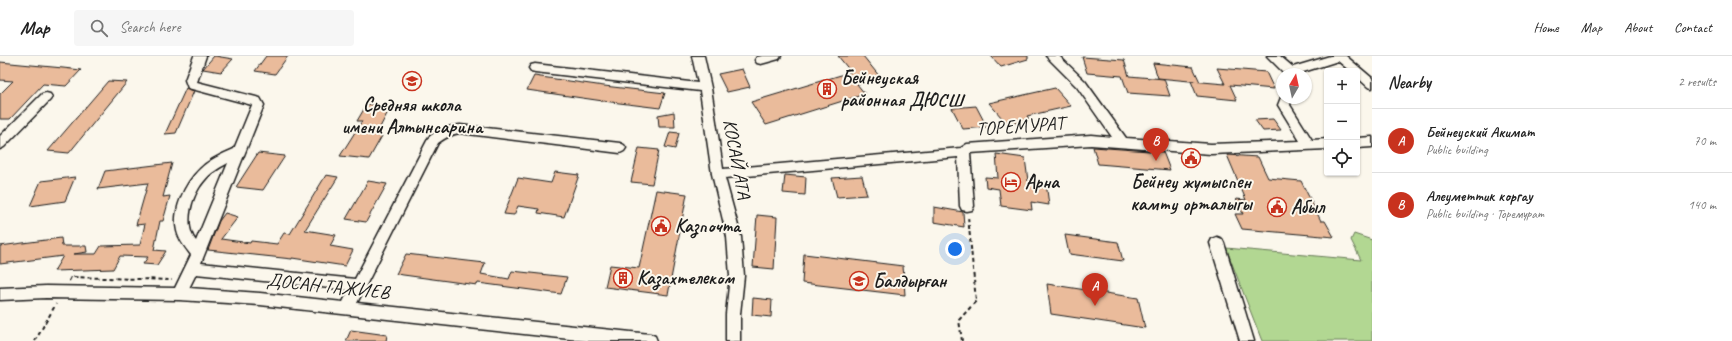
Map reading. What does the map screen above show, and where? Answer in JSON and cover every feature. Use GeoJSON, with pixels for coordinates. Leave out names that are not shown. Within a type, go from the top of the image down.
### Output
{"type":"FeatureCollection","features":[{"type":"Feature","properties":{"kind":"street"},"geometry":{"type":"LineString","coordinates":[[179,294],[198,254],[258,105],[256,101],[192,85],[191,80],[200,56]]}},
{"type":"Feature","properties":{"kind":"street","name":"КОСАЙ АТА"},"geometry":{"type":"LineString","coordinates":[[698,56],[705,88],[718,174],[734,238],[737,276],[733,314],[733,341]]}},
{"type":"Feature","properties":{"kind":"street"},"geometry":{"type":"LineString","coordinates":[[761,60],[775,56]]}},
{"type":"Feature","properties":{"kind":"street"},"geometry":{"type":"LineString","coordinates":[[1052,56],[1081,84],[1122,142]]}},
{"type":"Feature","properties":{"kind":"street"},"geometry":{"type":"LineString","coordinates":[[1273,56],[1286,68]]}},
{"type":"Feature","properties":{"kind":"street"},"geometry":{"type":"LineString","coordinates":[[1303,68],[1340,56],[1372,84]]}},
{"type":"Feature","properties":{"kind":"street"},"geometry":{"type":"LineString","coordinates":[[534,68],[705,88]]}},
{"type":"Feature","properties":{"kind":"street"},"geometry":{"type":"LineString","coordinates":[[0,144],[46,97]]}},
{"type":"Feature","properties":{"kind":"street"},"geometry":{"type":"LineString","coordinates":[[1284,104],[1309,145]]}},
{"type":"Feature","properties":{"kind":"street"},"geometry":{"type":"LineString","coordinates":[[347,308],[434,140],[442,134],[450,130],[460,129],[620,148]]}},
{"type":"Feature","properties":{"kind":"street","name":"ТОРЕМУРАТ"},"geometry":{"type":"LineString","coordinates":[[718,174],[964,152],[967,149],[1091,140],[1211,149],[1324,144]]}},
{"type":"Feature","properties":{"kind":"street"},"geometry":{"type":"LineString","coordinates":[[1360,143],[1372,142]]}},
{"type":"Feature","properties":{"kind":"street"},"geometry":{"type":"LineString","coordinates":[[198,254],[185,236],[182,224],[188,197],[196,180],[205,172],[238,152]]}},
{"type":"Feature","properties":{"kind":"street"},"geometry":{"type":"LineString","coordinates":[[964,152],[967,206]]}},
{"type":"Feature","properties":{"kind":"street"},"geometry":{"type":"LineString","coordinates":[[1216,243],[1247,341]]}},
{"type":"Feature","properties":{"kind":"street"},"geometry":{"type":"LineString","coordinates":[[192,268],[358,285]]}},
{"type":"Feature","properties":{"kind":"street","name":"ДОСАН ТАЖИЕВ"},"geometry":{"type":"LineString","coordinates":[[0,294],[46,292],[179,294],[260,299],[650,341]]}},
{"type":"Feature","properties":{"kind":"path"},"geometry":{"type":"LineString","coordinates":[[962,341],[959,320],[976,302],[967,206]]}},
{"type":"Feature","properties":{"kind":"green space"},"geometry":{"type":"Polygon","coordinates":[[[1354,234],[1372,240],[1372,341],[1262,341],[1226,248],[1361,260],[1351,240],[1354,234]]]}},
{"type":"Feature","properties":{"kind":"building"},"geometry":{"type":"Polygon","coordinates":[[[214,56],[233,59],[221,72],[203,69],[214,56]]]}},
{"type":"Feature","properties":{"kind":"building"},"geometry":{"type":"Polygon","coordinates":[[[266,56],[288,56],[275,74],[255,71],[266,56]]]}},
{"type":"Feature","properties":{"kind":"building","name":"Бейнеуская районная ДЮСШ"},"geometry":{"type":"Polygon","coordinates":[[[838,56],[863,56],[880,77],[857,84],[865,94],[766,125],[751,102],[851,72],[838,56]]]}},
{"type":"Feature","properties":{"kind":"building"},"geometry":{"type":"Polygon","coordinates":[[[991,56],[1028,56],[1028,59],[1001,67],[991,56]]]}},
{"type":"Feature","properties":{"kind":"building"},"geometry":{"type":"Polygon","coordinates":[[[1082,57],[1124,60],[1129,76],[1164,79],[1170,96],[1128,93],[1122,76],[1087,73],[1082,57]]]}},
{"type":"Feature","properties":{"kind":"building"},"geometry":{"type":"Polygon","coordinates":[[[0,62],[81,70],[66,86],[43,84],[10,119],[0,119],[0,94],[13,81],[0,80],[0,62]]]}},
{"type":"Feature","properties":{"kind":"building"},"geometry":{"type":"Polygon","coordinates":[[[1153,63],[1193,67],[1200,82],[1158,78],[1153,63]]]}},
{"type":"Feature","properties":{"kind":"building"},"geometry":{"type":"Polygon","coordinates":[[[1217,68],[1266,72],[1274,89],[1230,85],[1237,100],[1197,96],[1191,81],[1225,84],[1217,68]]]}},
{"type":"Feature","properties":{"kind":"building"},"geometry":{"type":"Polygon","coordinates":[[[742,69],[750,87],[727,92],[718,74],[742,69]]]}},
{"type":"Feature","properties":{"kind":"building"},"geometry":{"type":"Polygon","coordinates":[[[534,76],[665,93],[660,108],[603,101],[527,90],[534,76]]]}},
{"type":"Feature","properties":{"kind":"building"},"geometry":{"type":"Polygon","coordinates":[[[108,81],[127,82],[69,153],[48,151],[108,81]]]}},
{"type":"Feature","properties":{"kind":"building"},"geometry":{"type":"Polygon","coordinates":[[[186,88],[194,91],[176,133],[165,134],[186,88]]]}},
{"type":"Feature","properties":{"kind":"building"},"geometry":{"type":"Polygon","coordinates":[[[1055,88],[1071,106],[1027,116],[1029,119],[1008,125],[989,103],[1055,88]]]}},
{"type":"Feature","properties":{"kind":"building"},"geometry":{"type":"Polygon","coordinates":[[[367,104],[391,106],[376,135],[382,136],[369,159],[340,156],[362,121],[357,121],[367,104]]]}},
{"type":"Feature","properties":{"kind":"building"},"geometry":{"type":"Polygon","coordinates":[[[976,106],[987,127],[963,129],[952,108],[976,106]]]}},
{"type":"Feature","properties":{"kind":"building"},"geometry":{"type":"Polygon","coordinates":[[[674,112],[675,127],[659,127],[658,115],[674,112]]]}},
{"type":"Feature","properties":{"kind":"building"},"geometry":{"type":"Polygon","coordinates":[[[1273,119],[1281,130],[1263,131],[1255,120],[1273,119]]]}},
{"type":"Feature","properties":{"kind":"building"},"geometry":{"type":"Polygon","coordinates":[[[670,132],[679,133],[675,149],[665,147],[670,132]]]}},
{"type":"Feature","properties":{"kind":"building"},"geometry":{"type":"Polygon","coordinates":[[[1093,147],[1163,152],[1170,170],[1098,164],[1093,147]]]}},
{"type":"Feature","properties":{"kind":"building"},"geometry":{"type":"Polygon","coordinates":[[[639,148],[659,150],[652,184],[631,182],[639,148]]]}},
{"type":"Feature","properties":{"kind":"building"},"geometry":{"type":"Polygon","coordinates":[[[258,153],[285,156],[263,190],[236,187],[258,153]]]}},
{"type":"Feature","properties":{"kind":"building","name":"Арна"},"geometry":{"type":"Polygon","coordinates":[[[996,154],[1025,158],[1028,181],[1046,183],[1049,205],[1031,202],[1032,210],[1001,206],[999,189],[986,187],[985,177],[998,178],[996,154]]]}},
{"type":"Feature","properties":{"kind":"building","name":"Абыл"},"geometry":{"type":"Polygon","coordinates":[[[1227,155],[1258,157],[1268,178],[1301,181],[1321,221],[1325,221],[1334,237],[1242,229],[1235,214],[1243,214],[1236,199],[1246,200],[1227,155]]]}},
{"type":"Feature","properties":{"kind":"building"},"geometry":{"type":"Polygon","coordinates":[[[172,163],[163,197],[170,196],[163,221],[160,221],[154,250],[166,251],[157,265],[143,264],[148,257],[120,256],[113,269],[54,271],[63,256],[0,264],[0,246],[61,238],[62,246],[86,246],[87,252],[74,254],[96,254],[101,246],[140,245],[145,224],[136,225],[148,183],[98,189],[105,171],[172,163]]]}},
{"type":"Feature","properties":{"kind":"building"},"geometry":{"type":"Polygon","coordinates":[[[555,172],[579,175],[564,217],[538,213],[539,209],[518,206],[514,215],[504,214],[518,178],[551,183],[555,172]]]}},
{"type":"Feature","properties":{"kind":"building"},"geometry":{"type":"Polygon","coordinates":[[[326,175],[338,177],[305,230],[336,235],[330,246],[353,250],[345,266],[292,258],[208,250],[219,221],[225,213],[238,217],[221,239],[250,243],[251,241],[277,244],[284,233],[290,234],[326,175]]]}},
{"type":"Feature","properties":{"kind":"building"},"geometry":{"type":"Polygon","coordinates":[[[785,175],[806,177],[805,195],[783,193],[785,175]]]}},
{"type":"Feature","properties":{"kind":"building"},"geometry":{"type":"Polygon","coordinates":[[[862,176],[867,195],[837,197],[832,178],[862,176]]]}},
{"type":"Feature","properties":{"kind":"building"},"geometry":{"type":"Polygon","coordinates":[[[75,177],[65,201],[30,206],[41,181],[75,177]]]}},
{"type":"Feature","properties":{"kind":"building"},"geometry":{"type":"Polygon","coordinates":[[[368,181],[387,184],[366,222],[346,219],[368,181]]]}},
{"type":"Feature","properties":{"kind":"building"},"geometry":{"type":"Polygon","coordinates":[[[656,190],[687,194],[668,295],[605,287],[610,265],[639,268],[656,190]]]}},
{"type":"Feature","properties":{"kind":"building"},"geometry":{"type":"Polygon","coordinates":[[[934,207],[963,212],[964,227],[934,222],[934,207]]]}},
{"type":"Feature","properties":{"kind":"building"},"geometry":{"type":"Polygon","coordinates":[[[757,215],[777,217],[774,269],[753,267],[757,215]]]}},
{"type":"Feature","properties":{"kind":"building"},"geometry":{"type":"Polygon","coordinates":[[[1065,235],[1118,242],[1123,261],[1069,254],[1065,235]]]}},
{"type":"Feature","properties":{"kind":"building"},"geometry":{"type":"Polygon","coordinates":[[[406,254],[485,263],[481,274],[509,279],[512,271],[567,277],[561,294],[396,274],[406,254]]]}},
{"type":"Feature","properties":{"kind":"building"},"geometry":{"type":"Polygon","coordinates":[[[804,254],[903,266],[905,295],[802,283],[804,254]]]}},
{"type":"Feature","properties":{"kind":"building"},"geometry":{"type":"Polygon","coordinates":[[[1047,284],[1138,298],[1145,328],[1051,314],[1047,284]]]}},
{"type":"Feature","properties":{"kind":"building"},"geometry":{"type":"Polygon","coordinates":[[[753,298],[772,300],[771,317],[752,315],[753,298]]]}},
{"type":"Feature","properties":{"kind":"building"},"geometry":{"type":"Polygon","coordinates":[[[351,330],[387,335],[386,341],[346,341],[351,330]]]}},
{"type":"Feature","properties":{"kind":"place","name":"Средняя школа имени Алтынсарина"},"geometry":{"type":"Point","coordinates":[412,81]}},
{"type":"Feature","properties":{"kind":"place","name":"Бейнеуская районная ДЮСШ"},"geometry":{"type":"Point","coordinates":[827,89]}},
{"type":"Feature","properties":{"kind":"place","name":"Бейнеу жумыспен камту орталыгы"},"geometry":{"type":"Point","coordinates":[1191,158]}},
{"type":"Feature","properties":{"kind":"place","name":"Алеуметтик коргау"},"geometry":{"type":"Point","coordinates":[1156,161]}},
{"type":"Feature","properties":{"kind":"place","name":"Арна"},"geometry":{"type":"Point","coordinates":[1011,182]}},
{"type":"Feature","properties":{"kind":"place","name":"Абыл"},"geometry":{"type":"Point","coordinates":[1277,207]}},
{"type":"Feature","properties":{"kind":"place","name":"Казпочта"},"geometry":{"type":"Point","coordinates":[661,226]}},
{"type":"Feature","properties":{"kind":"place","name":"Казахтелеком"},"geometry":{"type":"Point","coordinates":[623,278]}},
{"type":"Feature","properties":{"kind":"place","name":"Балдырған"},"geometry":{"type":"Point","coordinates":[859,281]}},
{"type":"Feature","properties":{"kind":"place","name":"Бейнеуский Акимат"},"geometry":{"type":"Point","coordinates":[1095,306]}}]}
